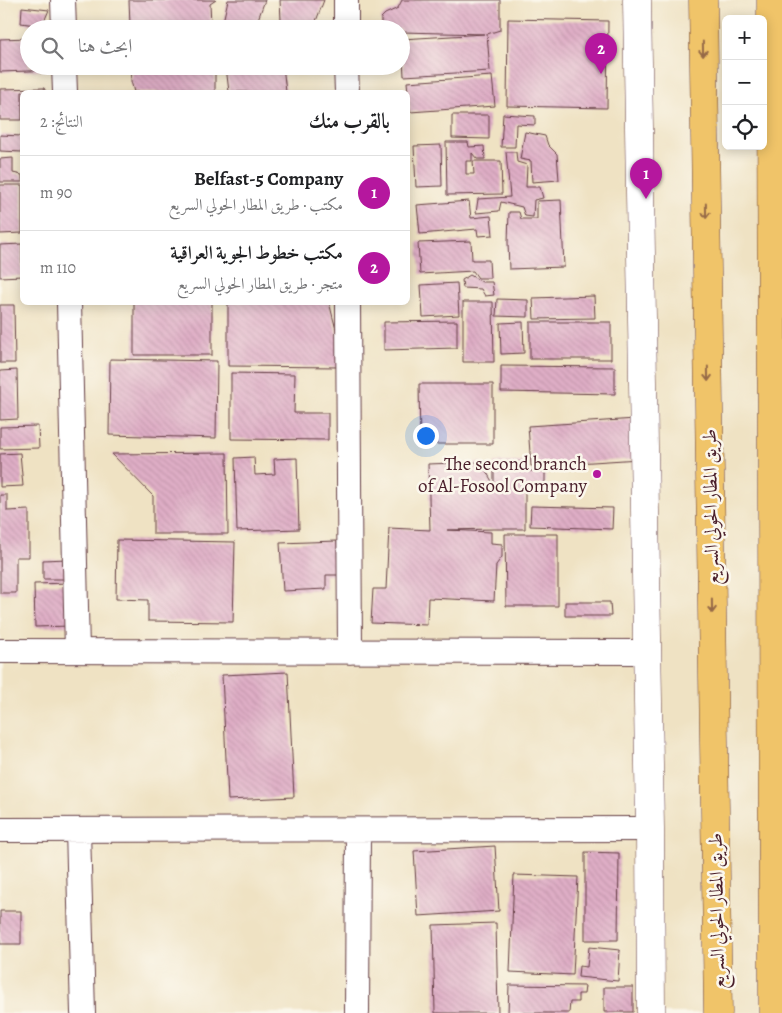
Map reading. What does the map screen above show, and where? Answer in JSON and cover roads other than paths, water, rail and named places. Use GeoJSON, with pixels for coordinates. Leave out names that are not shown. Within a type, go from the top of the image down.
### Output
{"type":"FeatureCollection","features":[{"type":"Feature","properties":{"kind":"highway","name":"طريق المطار الحولي السريع"},"geometry":{"type":"LineString","coordinates":[[703,0],[718,1013]]}},
{"type":"Feature","properties":{"kind":"highway"},"geometry":{"type":"LineString","coordinates":[[771,0],[773,1013]]}},
{"type":"Feature","properties":{"kind":"street"},"geometry":{"type":"LineString","coordinates":[[63,0],[64,20]]}},
{"type":"Feature","properties":{"kind":"street"},"geometry":{"type":"LineString","coordinates":[[346,0],[346,20]]}},
{"type":"Feature","properties":{"kind":"street"},"geometry":{"type":"LineString","coordinates":[[637,0],[648,652],[651,1013]]}},
{"type":"Feature","properties":{"kind":"street"},"geometry":{"type":"LineString","coordinates":[[64,75],[65,90]]}},
{"type":"Feature","properties":{"kind":"street"},"geometry":{"type":"LineString","coordinates":[[346,75],[347,90]]}},
{"type":"Feature","properties":{"kind":"street"},"geometry":{"type":"LineString","coordinates":[[69,305],[77,651]]}},
{"type":"Feature","properties":{"kind":"street"},"geometry":{"type":"LineString","coordinates":[[348,305],[350,652]]}},
{"type":"Feature","properties":{"kind":"street"},"geometry":{"type":"LineString","coordinates":[[0,651],[648,652]]}},
{"type":"Feature","properties":{"kind":"street"},"geometry":{"type":"LineString","coordinates":[[0,830],[650,829]]}},
{"type":"Feature","properties":{"kind":"street"},"geometry":{"type":"LineString","coordinates":[[78,830],[83,1013]]}},
{"type":"Feature","properties":{"kind":"street"},"geometry":{"type":"LineString","coordinates":[[357,1013],[358,830]]}},
{"type":"Feature","properties":{"kind":"place","name":"مكتب خطوط الجوية العراقية"},"geometry":{"type":"Point","coordinates":[601,74]}},
{"type":"Feature","properties":{"kind":"place","name":"Belfast-5 Company"},"geometry":{"type":"Point","coordinates":[646,199]}},
{"type":"Feature","properties":{"kind":"place","name":"The second branch of Al-Fosool Company"},"geometry":{"type":"Point","coordinates":[597,474]}}]}
